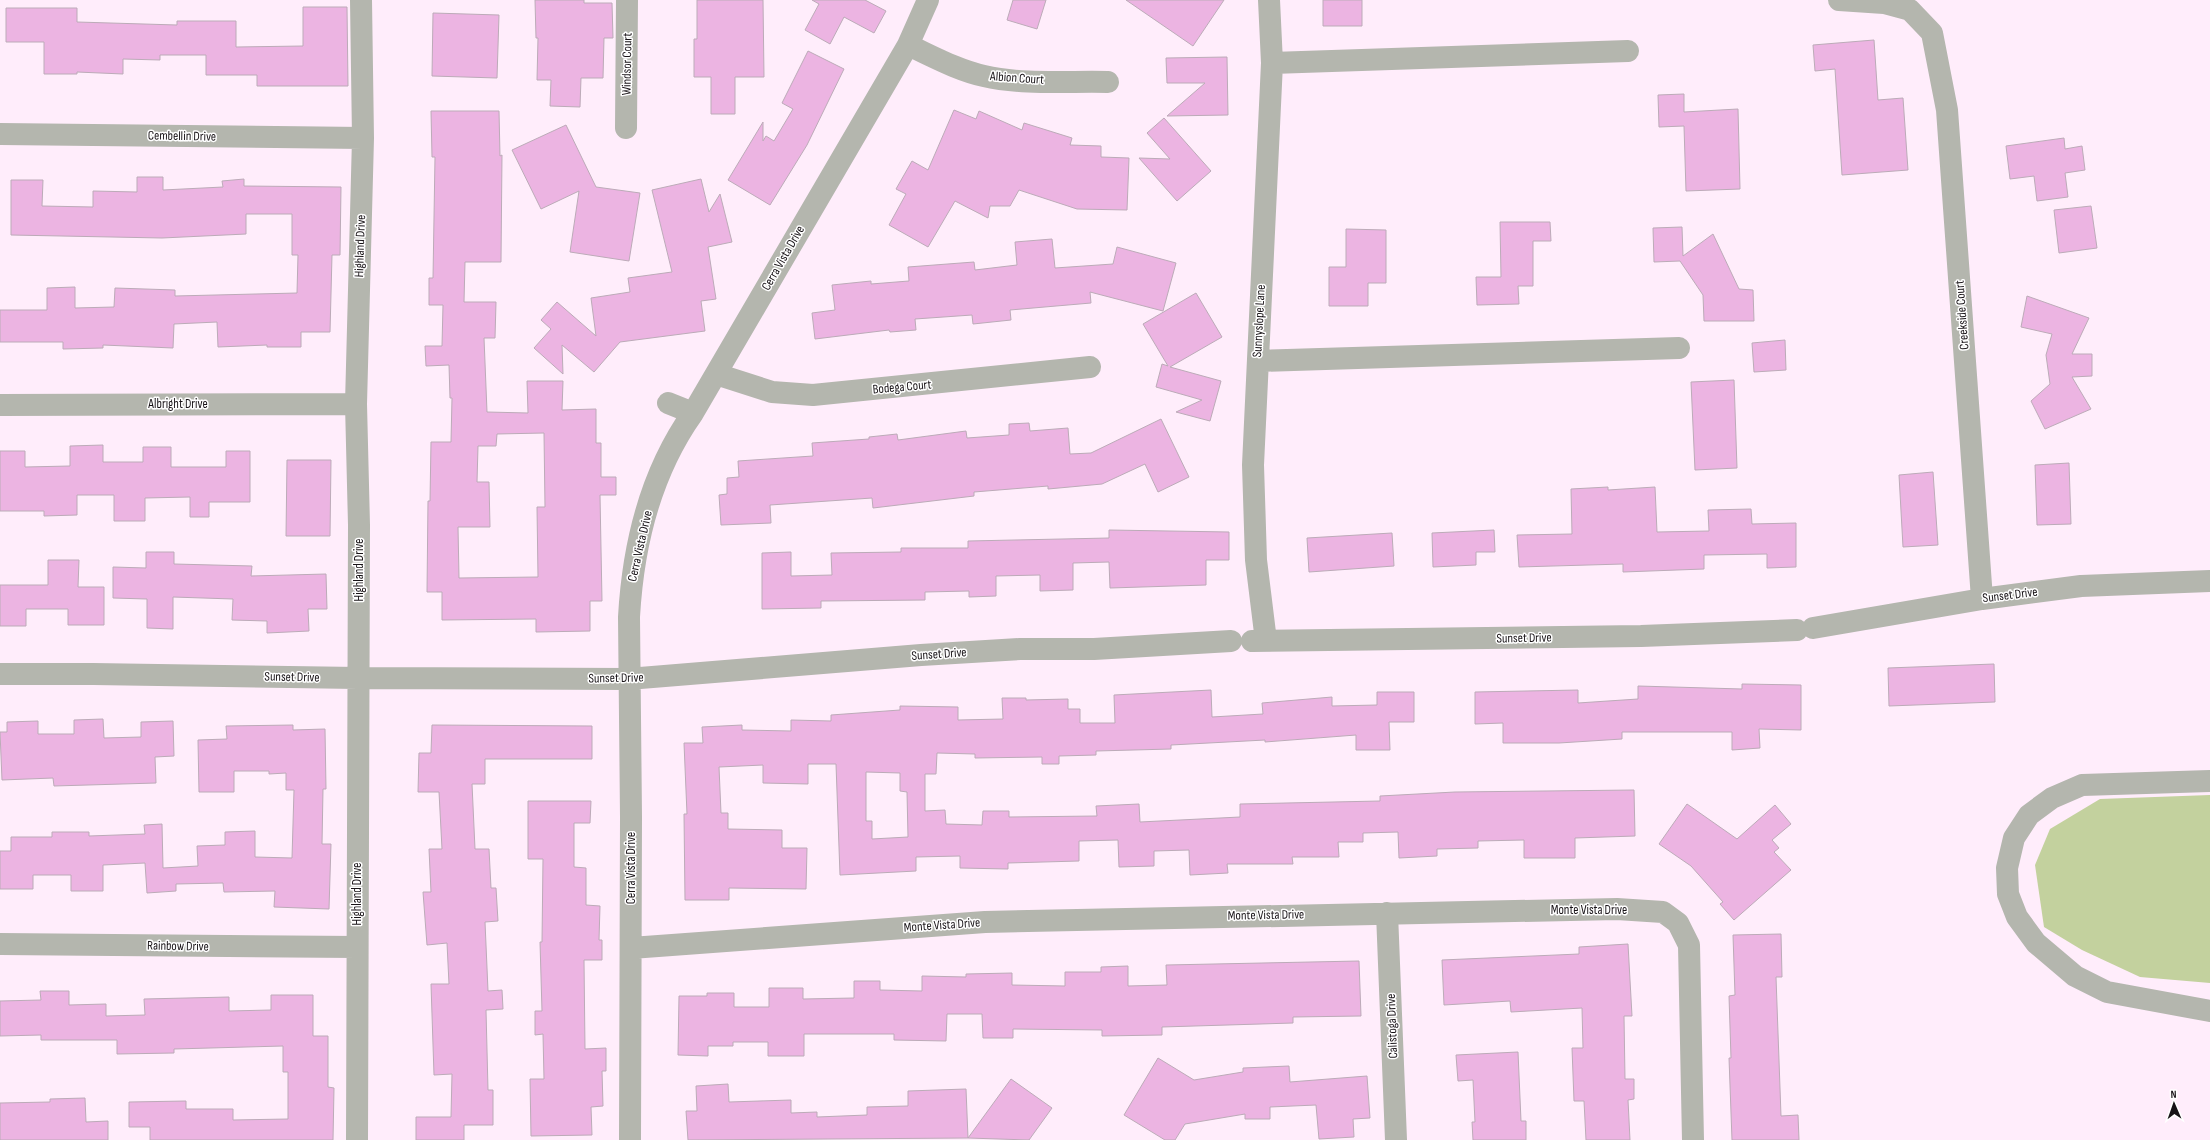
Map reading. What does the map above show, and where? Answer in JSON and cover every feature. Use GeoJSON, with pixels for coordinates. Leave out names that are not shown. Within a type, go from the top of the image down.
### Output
{"type":"FeatureCollection","features":[{"type":"Feature","properties":{"kind":"street","name":"Highland Drive"},"geometry":{"type":"LineString","coordinates":[[357,1140],[359,525],[356,404],[363,138],[362,0]]}},
{"type":"Feature","properties":{"kind":"street","name":"Windsor Court"},"geometry":{"type":"LineString","coordinates":[[626,128],[627,0]]}},
{"type":"Feature","properties":{"kind":"street","name":"Cerra Vista Drive"},"geometry":{"type":"LineString","coordinates":[[630,1140],[631,948],[628,679],[630,584],[643,522],[658,478],[682,429],[716,374],[908,45],[928,0]]}},
{"type":"Feature","properties":{"kind":"street","name":"Sunnyslope Lane"},"geometry":{"type":"LineString","coordinates":[[1249,641],[1256,560],[1253,465],[1272,64],[1269,0]]}},
{"type":"Feature","properties":{"kind":"street","name":"Creekside Court"},"geometry":{"type":"LineString","coordinates":[[1839,0],[1884,3],[1910,10],[1932,33],[1947,110],[1982,599]]}},
{"type":"Feature","properties":{"kind":"street","name":"Albion Court"},"geometry":{"type":"LineString","coordinates":[[908,45],[939,60],[983,76],[1007,80],[1108,82]]}},
{"type":"Feature","properties":{"kind":"street"},"geometry":{"type":"LineString","coordinates":[[1272,64],[1628,51]]}},
{"type":"Feature","properties":{"kind":"street","name":"Cembellin Drive"},"geometry":{"type":"LineString","coordinates":[[0,134],[363,138]]}},
{"type":"Feature","properties":{"kind":"street"},"geometry":{"type":"LineString","coordinates":[[1258,361],[1679,348]]}},
{"type":"Feature","properties":{"kind":"street","name":"Bodega Court"},"geometry":{"type":"LineString","coordinates":[[716,374],[772,392],[813,395],[1090,367]]}},
{"type":"Feature","properties":{"kind":"street"},"geometry":{"type":"LineString","coordinates":[[668,403],[693,413]]}},
{"type":"Feature","properties":{"kind":"street","name":"Albright Drive"},"geometry":{"type":"LineString","coordinates":[[0,404],[356,404]]}},
{"type":"Feature","properties":{"kind":"street","name":"Sunset Drive"},"geometry":{"type":"LineString","coordinates":[[0,674],[628,679],[936,654],[1020,649],[1094,649],[1249,641],[1641,636],[1805,629],[1982,599],[2081,586],[2210,581]]}},
{"type":"Feature","properties":{"kind":"street"},"geometry":{"type":"LineString","coordinates":[[2210,781],[2082,785],[2052,798],[2029,815],[2014,838],[2007,868],[2008,894],[2017,917],[2036,943],[2075,976],[2107,992],[2210,1011]]}},
{"type":"Feature","properties":{"kind":"street","name":"Monte Vista Drive"},"geometry":{"type":"LineString","coordinates":[[631,948],[985,922],[1617,909],[1663,912],[1678,923],[1689,945],[1693,1140]]}},
{"type":"Feature","properties":{"kind":"street","name":"Calistoga Drive"},"geometry":{"type":"LineString","coordinates":[[1387,913],[1396,1140]]}},
{"type":"Feature","properties":{"kind":"street","name":"Rainbow Drive"},"geometry":{"type":"LineString","coordinates":[[0,944],[357,947]]}},
{"type":"Feature","properties":{"kind":"green space"},"geometry":{"type":"Polygon","coordinates":[[[2210,795],[2210,983],[2140,977],[2082,950],[2044,927],[2035,865],[2050,829],[2100,799],[2210,795]]]}},
{"type":"Feature","properties":{"kind":"building"},"geometry":{"type":"Polygon","coordinates":[[[535,0],[584,0],[584,3],[612,3],[613,38],[604,38],[603,78],[581,78],[580,107],[550,106],[551,80],[537,80],[538,38],[536,38],[535,0]]]}},
{"type":"Feature","properties":{"kind":"building"},"geometry":{"type":"Polygon","coordinates":[[[697,0],[763,0],[764,77],[735,77],[735,114],[711,114],[711,77],[694,77],[694,39],[697,39],[697,0]]]}},
{"type":"Feature","properties":{"kind":"building"},"geometry":{"type":"Polygon","coordinates":[[[812,0],[865,0],[886,11],[874,33],[844,17],[830,44],[805,30],[819,4],[812,0]]]}},
{"type":"Feature","properties":{"kind":"building"},"geometry":{"type":"Polygon","coordinates":[[[1013,0],[1046,0],[1037,29],[1007,20],[1013,0]]]}},
{"type":"Feature","properties":{"kind":"building"},"geometry":{"type":"Polygon","coordinates":[[[1126,0],[1224,0],[1193,46],[1126,0]]]}},
{"type":"Feature","properties":{"kind":"building"},"geometry":{"type":"Polygon","coordinates":[[[1323,0],[1362,0],[1362,26],[1323,26],[1323,0]]]}},
{"type":"Feature","properties":{"kind":"building"},"geometry":{"type":"Polygon","coordinates":[[[303,7],[347,7],[348,86],[257,86],[257,75],[206,75],[206,55],[160,55],[160,60],[123,59],[123,74],[77,72],[77,74],[44,74],[44,42],[6,42],[6,8],[77,8],[77,22],[177,25],[177,21],[236,21],[236,47],[303,46],[303,7]]]}},
{"type":"Feature","properties":{"kind":"building"},"geometry":{"type":"Polygon","coordinates":[[[433,13],[499,15],[497,78],[432,76],[433,13]]]}},
{"type":"Feature","properties":{"kind":"building"},"geometry":{"type":"Polygon","coordinates":[[[1874,40],[1878,100],[1903,98],[1908,170],[1842,175],[1835,69],[1815,71],[1813,45],[1874,40]]]}},
{"type":"Feature","properties":{"kind":"building"},"geometry":{"type":"Polygon","coordinates":[[[808,51],[844,69],[807,145],[770,205],[728,180],[763,122],[763,141],[766,136],[774,141],[793,109],[782,103],[808,51]]]}},
{"type":"Feature","properties":{"kind":"building"},"geometry":{"type":"Polygon","coordinates":[[[1227,57],[1228,115],[1167,116],[1205,83],[1167,83],[1166,58],[1227,57]]]}},
{"type":"Feature","properties":{"kind":"building"},"geometry":{"type":"Polygon","coordinates":[[[1684,94],[1684,112],[1738,109],[1740,189],[1686,191],[1684,126],[1659,127],[1658,95],[1684,94]]]}},
{"type":"Feature","properties":{"kind":"building"},"geometry":{"type":"Polygon","coordinates":[[[954,110],[976,119],[979,111],[1022,130],[1024,123],[1072,138],[1070,145],[1101,146],[1101,157],[1129,158],[1127,210],[1077,209],[1019,190],[1010,206],[990,206],[988,218],[955,201],[928,247],[889,225],[906,194],[896,189],[912,161],[928,170],[954,110]]]}},
{"type":"Feature","properties":{"kind":"building"},"geometry":{"type":"Polygon","coordinates":[[[431,111],[499,111],[500,156],[502,155],[501,262],[465,262],[464,302],[496,302],[495,338],[484,338],[487,412],[528,413],[527,381],[563,381],[562,410],[596,409],[596,443],[601,443],[601,477],[616,477],[616,495],[600,495],[602,601],[590,601],[590,631],[536,632],[536,619],[442,620],[442,592],[427,592],[428,501],[430,501],[431,442],[451,442],[452,398],[450,398],[449,365],[426,366],[425,346],[442,346],[443,305],[429,305],[429,278],[433,278],[435,157],[432,157],[431,111]],[[544,433],[497,434],[496,446],[478,446],[477,482],[489,482],[490,527],[458,527],[459,578],[538,577],[537,507],[545,507],[544,433]]]}},
{"type":"Feature","properties":{"kind":"building"},"geometry":{"type":"Polygon","coordinates":[[[1164,118],[1211,171],[1177,201],[1139,158],[1170,159],[1147,133],[1164,118]]]}},
{"type":"Feature","properties":{"kind":"building"},"geometry":{"type":"Polygon","coordinates":[[[566,125],[596,187],[640,193],[629,261],[570,252],[579,191],[541,209],[512,150],[566,125]]]}},
{"type":"Feature","properties":{"kind":"building"},"geometry":{"type":"Polygon","coordinates":[[[2064,138],[2065,149],[2082,146],[2085,170],[2065,173],[2068,197],[2037,201],[2034,176],[2010,179],[2006,146],[2064,138]]]}},
{"type":"Feature","properties":{"kind":"building"},"geometry":{"type":"Polygon","coordinates":[[[137,177],[163,177],[163,190],[223,187],[222,181],[244,179],[244,186],[341,187],[340,255],[332,255],[330,332],[301,332],[301,347],[267,347],[267,345],[218,347],[217,322],[174,324],[173,348],[103,345],[103,348],[63,349],[63,342],[0,342],[0,310],[47,310],[47,288],[75,287],[75,308],[114,307],[115,288],[175,290],[175,296],[297,293],[298,255],[292,255],[292,214],[246,214],[246,234],[162,238],[11,235],[11,180],[43,180],[42,206],[93,207],[93,191],[137,192],[137,177]]]}},
{"type":"Feature","properties":{"kind":"building"},"geometry":{"type":"Polygon","coordinates":[[[701,179],[709,212],[720,194],[732,242],[708,247],[716,299],[701,301],[705,331],[620,342],[594,372],[562,345],[563,374],[534,348],[551,329],[541,320],[557,302],[596,336],[591,298],[630,292],[628,278],[672,272],[652,190],[701,179]]]}},
{"type":"Feature","properties":{"kind":"building"},"geometry":{"type":"Polygon","coordinates":[[[2091,206],[2097,248],[2059,253],[2054,210],[2091,206]]]}},
{"type":"Feature","properties":{"kind":"building"},"geometry":{"type":"Polygon","coordinates":[[[1500,222],[1550,222],[1551,241],[1533,241],[1533,286],[1518,286],[1519,304],[1477,305],[1476,277],[1501,277],[1500,222]]]}},
{"type":"Feature","properties":{"kind":"building"},"geometry":{"type":"Polygon","coordinates":[[[1682,227],[1683,256],[1713,234],[1739,289],[1753,290],[1754,321],[1704,321],[1703,295],[1680,261],[1654,262],[1653,228],[1682,227]]]}},
{"type":"Feature","properties":{"kind":"building"},"geometry":{"type":"Polygon","coordinates":[[[1346,229],[1386,230],[1386,283],[1368,283],[1368,306],[1329,306],[1329,267],[1346,267],[1346,229]]]}},
{"type":"Feature","properties":{"kind":"building"},"geometry":{"type":"Polygon","coordinates":[[[1052,239],[1055,268],[1113,264],[1117,247],[1176,263],[1163,311],[1090,292],[1091,303],[1010,310],[1011,320],[973,324],[972,315],[915,319],[916,330],[890,332],[889,330],[815,339],[812,313],[835,310],[832,285],[871,281],[871,284],[909,281],[908,267],[974,262],[975,270],[1017,265],[1015,242],[1052,239]]]}},
{"type":"Feature","properties":{"kind":"building"},"geometry":{"type":"Polygon","coordinates":[[[1196,293],[1222,337],[1170,367],[1221,381],[1210,421],[1176,412],[1202,400],[1156,387],[1162,364],[1168,366],[1143,324],[1196,293]]]}},
{"type":"Feature","properties":{"kind":"building"},"geometry":{"type":"Polygon","coordinates":[[[2027,296],[2089,318],[2072,354],[2092,354],[2092,376],[2072,377],[2091,409],[2045,429],[2031,401],[2050,384],[2046,355],[2052,334],[2021,327],[2027,296]]]}},
{"type":"Feature","properties":{"kind":"building"},"geometry":{"type":"Polygon","coordinates":[[[1785,340],[1786,370],[1754,372],[1752,343],[1785,340]]]}},
{"type":"Feature","properties":{"kind":"building"},"geometry":{"type":"Polygon","coordinates":[[[1734,380],[1737,468],[1695,470],[1691,382],[1734,380]]]}},
{"type":"Feature","properties":{"kind":"building"},"geometry":{"type":"Polygon","coordinates":[[[1161,419],[1189,477],[1158,492],[1145,464],[1102,484],[1048,489],[1048,486],[974,492],[974,496],[873,508],[872,498],[770,505],[771,523],[721,525],[719,495],[727,494],[727,478],[739,477],[738,461],[813,456],[812,443],[869,439],[869,437],[897,434],[898,440],[966,431],[967,438],[1009,435],[1009,424],[1029,423],[1030,431],[1068,428],[1070,454],[1091,453],[1161,419]]]}},
{"type":"Feature","properties":{"kind":"building"},"geometry":{"type":"Polygon","coordinates":[[[103,445],[103,462],[143,462],[143,447],[171,447],[171,467],[226,467],[226,451],[250,451],[250,502],[209,502],[209,517],[190,517],[190,497],[145,498],[145,521],[114,521],[114,495],[77,495],[77,515],[44,516],[44,511],[0,511],[0,451],[25,451],[25,467],[70,466],[70,446],[103,445]]]}},
{"type":"Feature","properties":{"kind":"building"},"geometry":{"type":"Polygon","coordinates":[[[287,460],[331,460],[330,536],[286,536],[287,460]]]}},
{"type":"Feature","properties":{"kind":"building"},"geometry":{"type":"Polygon","coordinates":[[[2069,463],[2071,524],[2037,525],[2035,465],[2069,463]]]}},
{"type":"Feature","properties":{"kind":"building"},"geometry":{"type":"Polygon","coordinates":[[[1933,472],[1938,545],[1903,547],[1899,475],[1933,472]]]}},
{"type":"Feature","properties":{"kind":"building"},"geometry":{"type":"Polygon","coordinates":[[[1608,487],[1608,490],[1655,487],[1657,532],[1709,531],[1708,510],[1751,509],[1752,524],[1796,523],[1796,567],[1767,568],[1767,554],[1704,555],[1704,569],[1623,572],[1623,564],[1519,567],[1517,535],[1572,534],[1571,489],[1608,487]]]}},
{"type":"Feature","properties":{"kind":"building"},"geometry":{"type":"Polygon","coordinates":[[[1109,530],[1229,532],[1229,560],[1206,560],[1206,585],[1110,588],[1109,562],[1073,563],[1073,590],[1040,591],[1040,575],[996,576],[996,596],[969,597],[969,591],[925,592],[925,600],[821,601],[821,608],[762,609],[762,553],[791,552],[791,576],[832,575],[831,553],[901,552],[901,548],[968,548],[968,541],[1109,538],[1109,530]]]}},
{"type":"Feature","properties":{"kind":"building"},"geometry":{"type":"Polygon","coordinates":[[[1494,530],[1495,552],[1476,552],[1476,565],[1433,567],[1432,533],[1494,530]]]}},
{"type":"Feature","properties":{"kind":"building"},"geometry":{"type":"Polygon","coordinates":[[[1392,533],[1394,566],[1309,572],[1307,538],[1392,533]]]}},
{"type":"Feature","properties":{"kind":"building"},"geometry":{"type":"Polygon","coordinates":[[[146,552],[174,552],[174,564],[252,566],[251,576],[326,574],[327,609],[308,609],[309,631],[267,633],[267,621],[232,620],[233,599],[173,597],[173,629],[147,628],[147,599],[113,598],[113,567],[146,568],[146,552]]]}},
{"type":"Feature","properties":{"kind":"building"},"geometry":{"type":"Polygon","coordinates":[[[48,560],[79,560],[78,587],[104,587],[104,625],[68,625],[68,609],[26,609],[26,626],[0,626],[0,585],[48,585],[48,560]]]}},
{"type":"Feature","properties":{"kind":"building"},"geometry":{"type":"Polygon","coordinates":[[[1994,664],[1995,702],[1889,706],[1888,668],[1994,664]]]}},
{"type":"Feature","properties":{"kind":"building"},"geometry":{"type":"Polygon","coordinates":[[[1742,684],[1801,685],[1801,730],[1759,729],[1760,748],[1732,750],[1732,732],[1622,732],[1622,739],[1559,743],[1503,743],[1503,723],[1475,724],[1475,692],[1578,690],[1578,703],[1638,699],[1638,686],[1742,689],[1742,684]]]}},
{"type":"Feature","properties":{"kind":"building"},"geometry":{"type":"Polygon","coordinates":[[[1211,690],[1212,717],[1263,714],[1262,703],[1332,697],[1332,706],[1377,705],[1377,692],[1414,692],[1414,722],[1389,722],[1390,750],[1356,750],[1356,735],[1265,742],[1265,740],[1171,745],[1171,749],[1096,751],[1096,755],[1059,756],[1059,764],[1042,764],[1042,757],[975,758],[975,754],[937,753],[936,774],[925,774],[925,811],[945,810],[946,824],[982,825],[983,811],[1009,811],[1009,817],[1097,816],[1096,806],[1139,804],[1140,822],[1240,817],[1240,804],[1380,801],[1380,796],[1455,792],[1634,790],[1635,836],[1575,838],[1575,858],[1524,858],[1524,840],[1478,841],[1478,848],[1437,849],[1437,856],[1399,858],[1398,832],[1363,833],[1363,842],[1338,842],[1339,857],[1292,857],[1293,864],[1227,864],[1228,873],[1190,875],[1189,850],[1154,851],[1154,866],[1119,867],[1118,840],[1079,841],[1079,861],[1008,863],[1008,869],[960,868],[960,856],[916,857],[916,871],[840,875],[836,764],[808,764],[808,784],[763,783],[763,765],[719,767],[721,813],[728,813],[728,829],[782,830],[782,848],[807,848],[806,889],[729,888],[729,900],[685,900],[684,814],[687,814],[684,743],[703,743],[702,727],[742,725],[742,730],[791,731],[791,720],[831,721],[831,715],[900,710],[900,706],[958,707],[958,720],[1003,719],[1002,698],[1026,698],[1026,700],[1068,699],[1068,709],[1080,709],[1080,723],[1115,723],[1114,695],[1211,690]],[[866,772],[866,821],[872,821],[872,839],[908,837],[907,792],[900,791],[900,773],[866,772]]]}},
{"type":"Feature","properties":{"kind":"building"},"geometry":{"type":"Polygon","coordinates":[[[103,719],[104,738],[141,737],[141,722],[173,721],[174,756],[155,757],[156,783],[54,786],[53,778],[2,780],[0,732],[7,732],[7,722],[38,721],[38,734],[74,734],[74,720],[103,719]]]}},
{"type":"Feature","properties":{"kind":"building"},"geometry":{"type":"Polygon","coordinates":[[[293,725],[293,730],[325,729],[326,789],[323,789],[322,844],[331,844],[329,909],[274,907],[275,891],[224,892],[223,883],[176,884],[176,891],[147,893],[145,863],[103,865],[103,891],[71,891],[71,875],[33,875],[33,889],[0,889],[0,851],[11,851],[11,837],[52,837],[52,832],[89,832],[89,836],[145,834],[144,825],[162,824],[163,868],[198,866],[197,846],[225,845],[225,832],[255,831],[255,857],[292,858],[294,790],[286,790],[286,773],[269,774],[269,771],[234,771],[234,792],[199,792],[198,740],[227,739],[226,726],[293,725]]]}},
{"type":"Feature","properties":{"kind":"building"},"geometry":{"type":"Polygon","coordinates":[[[432,725],[592,726],[592,759],[485,759],[485,784],[472,784],[475,849],[489,849],[491,888],[496,888],[498,921],[485,922],[488,991],[502,990],[503,1009],[486,1010],[488,1090],[493,1090],[493,1125],[464,1125],[464,1140],[416,1140],[416,1117],[451,1117],[452,1074],[434,1075],[431,984],[449,984],[447,943],[427,945],[423,892],[431,892],[429,849],[442,849],[439,792],[418,792],[419,753],[431,753],[432,725]]]}},
{"type":"Feature","properties":{"kind":"building"},"geometry":{"type":"Polygon","coordinates":[[[528,801],[591,801],[590,823],[574,823],[574,867],[586,868],[586,905],[600,906],[599,940],[602,940],[602,960],[584,960],[585,1049],[606,1048],[606,1071],[602,1071],[603,1106],[591,1107],[592,1135],[531,1136],[530,1079],[544,1079],[543,1034],[535,1035],[535,1011],[542,1011],[540,942],[542,942],[543,859],[528,859],[528,801]]]}},
{"type":"Feature","properties":{"kind":"building"},"geometry":{"type":"Polygon","coordinates":[[[1687,804],[1737,839],[1775,805],[1791,824],[1772,840],[1779,848],[1774,852],[1791,870],[1734,920],[1720,904],[1723,902],[1691,866],[1659,844],[1687,804]]]}},
{"type":"Feature","properties":{"kind":"building"},"geometry":{"type":"Polygon","coordinates":[[[1781,934],[1782,977],[1776,977],[1781,1116],[1798,1115],[1799,1140],[1732,1140],[1729,1058],[1731,1058],[1729,996],[1735,995],[1733,935],[1781,934]]]}},
{"type":"Feature","properties":{"kind":"building"},"geometry":{"type":"Polygon","coordinates":[[[1628,944],[1632,1016],[1624,1016],[1625,1079],[1634,1079],[1634,1099],[1628,1100],[1630,1140],[1586,1140],[1584,1101],[1574,1101],[1572,1048],[1583,1048],[1582,1008],[1511,1012],[1510,1001],[1444,1005],[1442,960],[1579,954],[1579,947],[1628,944]]]}},
{"type":"Feature","properties":{"kind":"building"},"geometry":{"type":"Polygon","coordinates":[[[1359,961],[1361,1016],[1293,1017],[1293,1023],[1162,1027],[1162,1035],[1102,1036],[1102,1030],[1013,1029],[1013,1038],[983,1038],[982,1014],[947,1014],[946,1041],[894,1040],[894,1034],[804,1034],[804,1056],[768,1056],[768,1042],[733,1042],[733,1046],[708,1046],[708,1056],[678,1055],[679,996],[707,996],[707,993],[734,993],[734,1007],[769,1007],[769,988],[803,988],[803,999],[854,998],[854,981],[880,981],[880,990],[922,991],[922,976],[966,977],[966,974],[1012,973],[1012,985],[1065,986],[1065,972],[1101,972],[1101,967],[1128,966],[1128,986],[1167,985],[1166,965],[1359,961]]]}},
{"type":"Feature","properties":{"kind":"building"},"geometry":{"type":"Polygon","coordinates":[[[40,991],[69,991],[69,1005],[106,1004],[106,1016],[145,1015],[144,999],[229,997],[229,1011],[271,1010],[271,995],[313,995],[313,1036],[328,1036],[328,1087],[334,1088],[333,1140],[150,1140],[150,1127],[129,1127],[129,1102],[186,1101],[186,1109],[233,1109],[233,1120],[288,1119],[288,1072],[283,1072],[283,1046],[174,1049],[174,1053],[117,1054],[117,1040],[41,1040],[41,1035],[0,1036],[0,1001],[41,1000],[40,991]]]}},
{"type":"Feature","properties":{"kind":"building"},"geometry":{"type":"Polygon","coordinates":[[[1518,1052],[1521,1121],[1526,1121],[1526,1140],[1473,1140],[1472,1122],[1475,1122],[1473,1080],[1458,1081],[1456,1055],[1518,1052]]]}},
{"type":"Feature","properties":{"kind":"building"},"geometry":{"type":"Polygon","coordinates":[[[1158,1058],[1194,1080],[1243,1072],[1243,1068],[1289,1066],[1290,1082],[1367,1076],[1370,1118],[1353,1119],[1354,1137],[1319,1139],[1316,1105],[1270,1107],[1270,1119],[1245,1119],[1245,1114],[1185,1124],[1175,1140],[1165,1140],[1124,1115],[1158,1058]]]}},
{"type":"Feature","properties":{"kind":"building"},"geometry":{"type":"Polygon","coordinates":[[[1011,1079],[1052,1108],[1029,1140],[968,1138],[1011,1079]]]}},
{"type":"Feature","properties":{"kind":"building"},"geometry":{"type":"Polygon","coordinates":[[[728,1084],[729,1102],[791,1100],[791,1113],[817,1112],[817,1117],[867,1115],[867,1107],[908,1106],[908,1091],[966,1089],[968,1138],[688,1140],[686,1111],[697,1111],[696,1086],[728,1084]]]}},
{"type":"Feature","properties":{"kind":"building"},"geometry":{"type":"Polygon","coordinates":[[[85,1098],[86,1122],[108,1121],[108,1140],[0,1140],[0,1103],[50,1102],[50,1099],[85,1098]]]}}]}
